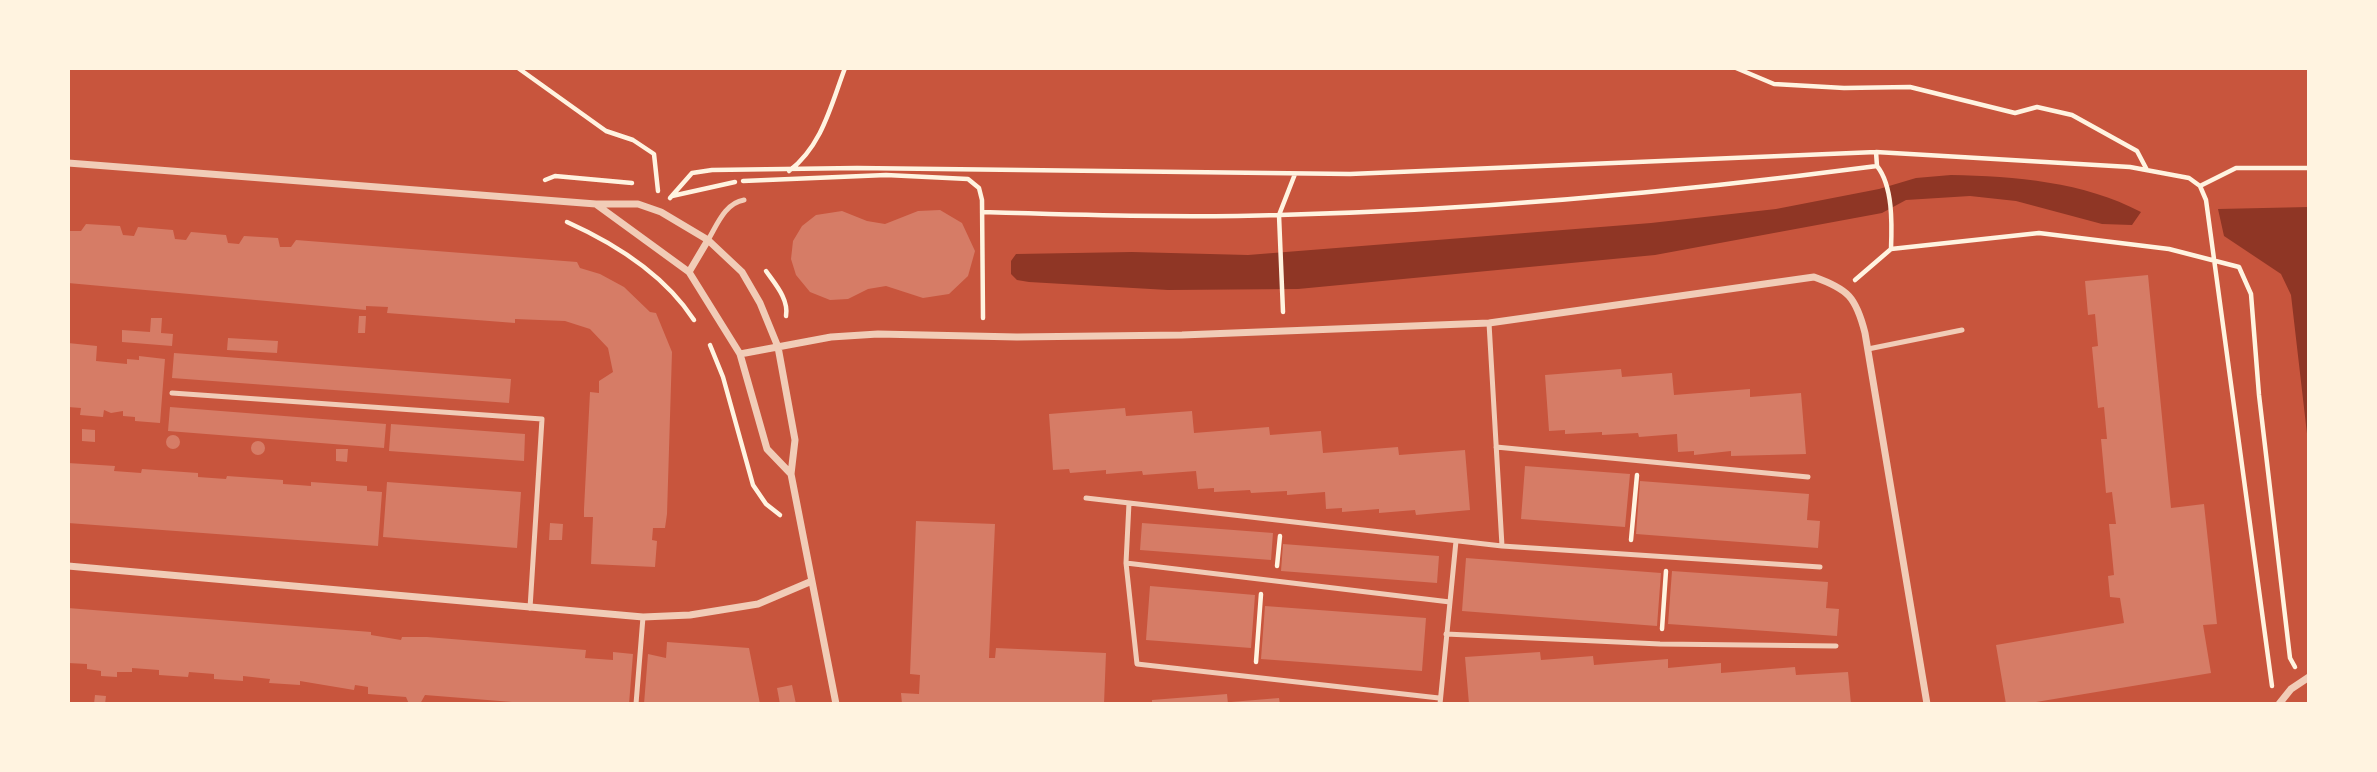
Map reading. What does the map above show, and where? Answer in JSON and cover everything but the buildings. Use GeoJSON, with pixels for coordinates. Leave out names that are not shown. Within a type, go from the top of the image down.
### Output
{"type":"FeatureCollection","features":[{"type":"Feature","properties":{"kind":"street"},"geometry":{"type":"LineString","coordinates":[[68,163],[596,204],[638,204],[661,212],[708,240],[742,272],[760,303],[778,347],[795,440],[791,474],[836,704]]}},
{"type":"Feature","properties":{"kind":"street"},"geometry":{"type":"LineString","coordinates":[[596,204],[689,272],[740,354],[768,449],[791,474]]}},
{"type":"Feature","properties":{"kind":"street"},"geometry":{"type":"LineString","coordinates":[[689,272],[708,240]]}},
{"type":"Feature","properties":{"kind":"street"},"geometry":{"type":"LineString","coordinates":[[740,354],[831,337],[878,334],[1182,335],[1489,323],[1814,277],[1844,289],[1859,308],[1927,704]]}},
{"type":"Feature","properties":{"kind":"street"},"geometry":{"type":"LineString","coordinates":[[68,566],[643,617],[690,615],[758,604],[812,581]]}},
{"type":"Feature","properties":{"kind":"street"},"geometry":{"type":"LineString","coordinates":[[2279,704],[2306,678]]}},
{"type":"Feature","properties":{"kind":"lane"},"geometry":{"type":"LineString","coordinates":[[708,240],[724,213],[735,202],[744,200]]}},
{"type":"Feature","properties":{"kind":"lane"},"geometry":{"type":"LineString","coordinates":[[1489,323],[1502,545]]}},
{"type":"Feature","properties":{"kind":"lane"},"geometry":{"type":"LineString","coordinates":[[1868,349],[1962,330]]}},
{"type":"Feature","properties":{"kind":"lane"},"geometry":{"type":"LineString","coordinates":[[172,393],[542,419],[530,608]]}},
{"type":"Feature","properties":{"kind":"lane"},"geometry":{"type":"LineString","coordinates":[[1496,447],[1808,477]]}},
{"type":"Feature","properties":{"kind":"lane"},"geometry":{"type":"LineString","coordinates":[[1086,498],[1456,541],[1820,567]]}},
{"type":"Feature","properties":{"kind":"lane"},"geometry":{"type":"LineString","coordinates":[[1129,503],[1126,564],[1137,664],[1440,701],[1456,541]]}},
{"type":"Feature","properties":{"kind":"lane"},"geometry":{"type":"LineString","coordinates":[[1126,564],[1450,602]]}},
{"type":"Feature","properties":{"kind":"lane"},"geometry":{"type":"LineString","coordinates":[[636,704],[643,617]]}},
{"type":"Feature","properties":{"kind":"lane"},"geometry":{"type":"LineString","coordinates":[[1446,634],[1660,644],[1836,646]]}},
{"type":"Feature","properties":{"kind":"path"},"geometry":{"type":"LineString","coordinates":[[518,68],[606,131],[633,141],[654,154],[658,192]]}},
{"type":"Feature","properties":{"kind":"path"},"geometry":{"type":"LineString","coordinates":[[788,172],[806,157],[816,143],[845,68]]}},
{"type":"Feature","properties":{"kind":"path"},"geometry":{"type":"LineString","coordinates":[[1736,68],[1774,84],[1843,88],[1910,86],[2015,113],[2037,107],[2072,115],[2137,151],[2147,170]]}},
{"type":"Feature","properties":{"kind":"path"},"geometry":{"type":"LineString","coordinates":[[1876,152],[1877,166],[1884,175],[1892,226],[1891,249]]}},
{"type":"Feature","properties":{"kind":"path"},"geometry":{"type":"LineString","coordinates":[[661,212],[671,196],[692,173],[712,170],[788,172],[857,168],[1350,174],[1876,152],[2147,170],[2189,178],[2200,186],[2206,200],[2267,666],[2274,691]]}},
{"type":"Feature","properties":{"kind":"path"},"geometry":{"type":"LineString","coordinates":[[982,212],[1147,217],[1404,211],[1770,180],[1877,166]]}},
{"type":"Feature","properties":{"kind":"path"},"geometry":{"type":"LineString","coordinates":[[2200,186],[2236,168],[2309,168]]}},
{"type":"Feature","properties":{"kind":"path"},"geometry":{"type":"LineString","coordinates":[[1282,294],[1279,215],[1295,174]]}},
{"type":"Feature","properties":{"kind":"path"},"geometry":{"type":"LineString","coordinates":[[671,196],[755,180],[900,176],[968,179],[979,188],[982,212],[983,336]]}},
{"type":"Feature","properties":{"kind":"path"},"geometry":{"type":"LineString","coordinates":[[561,219],[632,257],[668,289],[697,325]]}},
{"type":"Feature","properties":{"kind":"path"},"geometry":{"type":"LineString","coordinates":[[1844,289],[1891,249],[2039,233],[2169,249],[2214,258],[2239,267],[2251,294],[2278,572],[2290,659],[2306,678]]}},
{"type":"Feature","properties":{"kind":"path"},"geometry":{"type":"LineString","coordinates":[[632,257],[643,239]]}},
{"type":"Feature","properties":{"kind":"path"},"geometry":{"type":"LineString","coordinates":[[703,335],[723,377],[753,485],[766,503],[802,532]]}},
{"type":"Feature","properties":{"kind":"path"},"geometry":{"type":"LineString","coordinates":[[1630,554],[1638,461]]}},
{"type":"Feature","properties":{"kind":"path"},"geometry":{"type":"LineString","coordinates":[[1276,581],[1281,521]]}},
{"type":"Feature","properties":{"kind":"path"},"geometry":{"type":"LineString","coordinates":[[1660,644],[1667,556]]}},
{"type":"Feature","properties":{"kind":"path"},"geometry":{"type":"LineString","coordinates":[[1255,677],[1262,580]]}},
{"type":"Feature","properties":{"kind":"shaded area"},"geometry":{"type":"Polygon","coordinates":[[[1951,175],[2024,179],[2073,187],[2141,212],[2132,225],[2102,224],[2016,201],[1970,196],[1906,200],[1882,213],[1655,255],[1298,289],[1168,290],[1029,282],[1017,280],[1011,274],[1011,261],[1016,254],[1132,252],[1248,255],[1651,223],[1776,209],[1879,189],[1916,178],[1951,175]]]}},
{"type":"Feature","properties":{"kind":"shaded area"},"geometry":{"type":"Polygon","coordinates":[[[2309,207],[2309,451],[2291,295],[2281,274],[2224,236],[2218,209],[2309,207]]]}}]}
